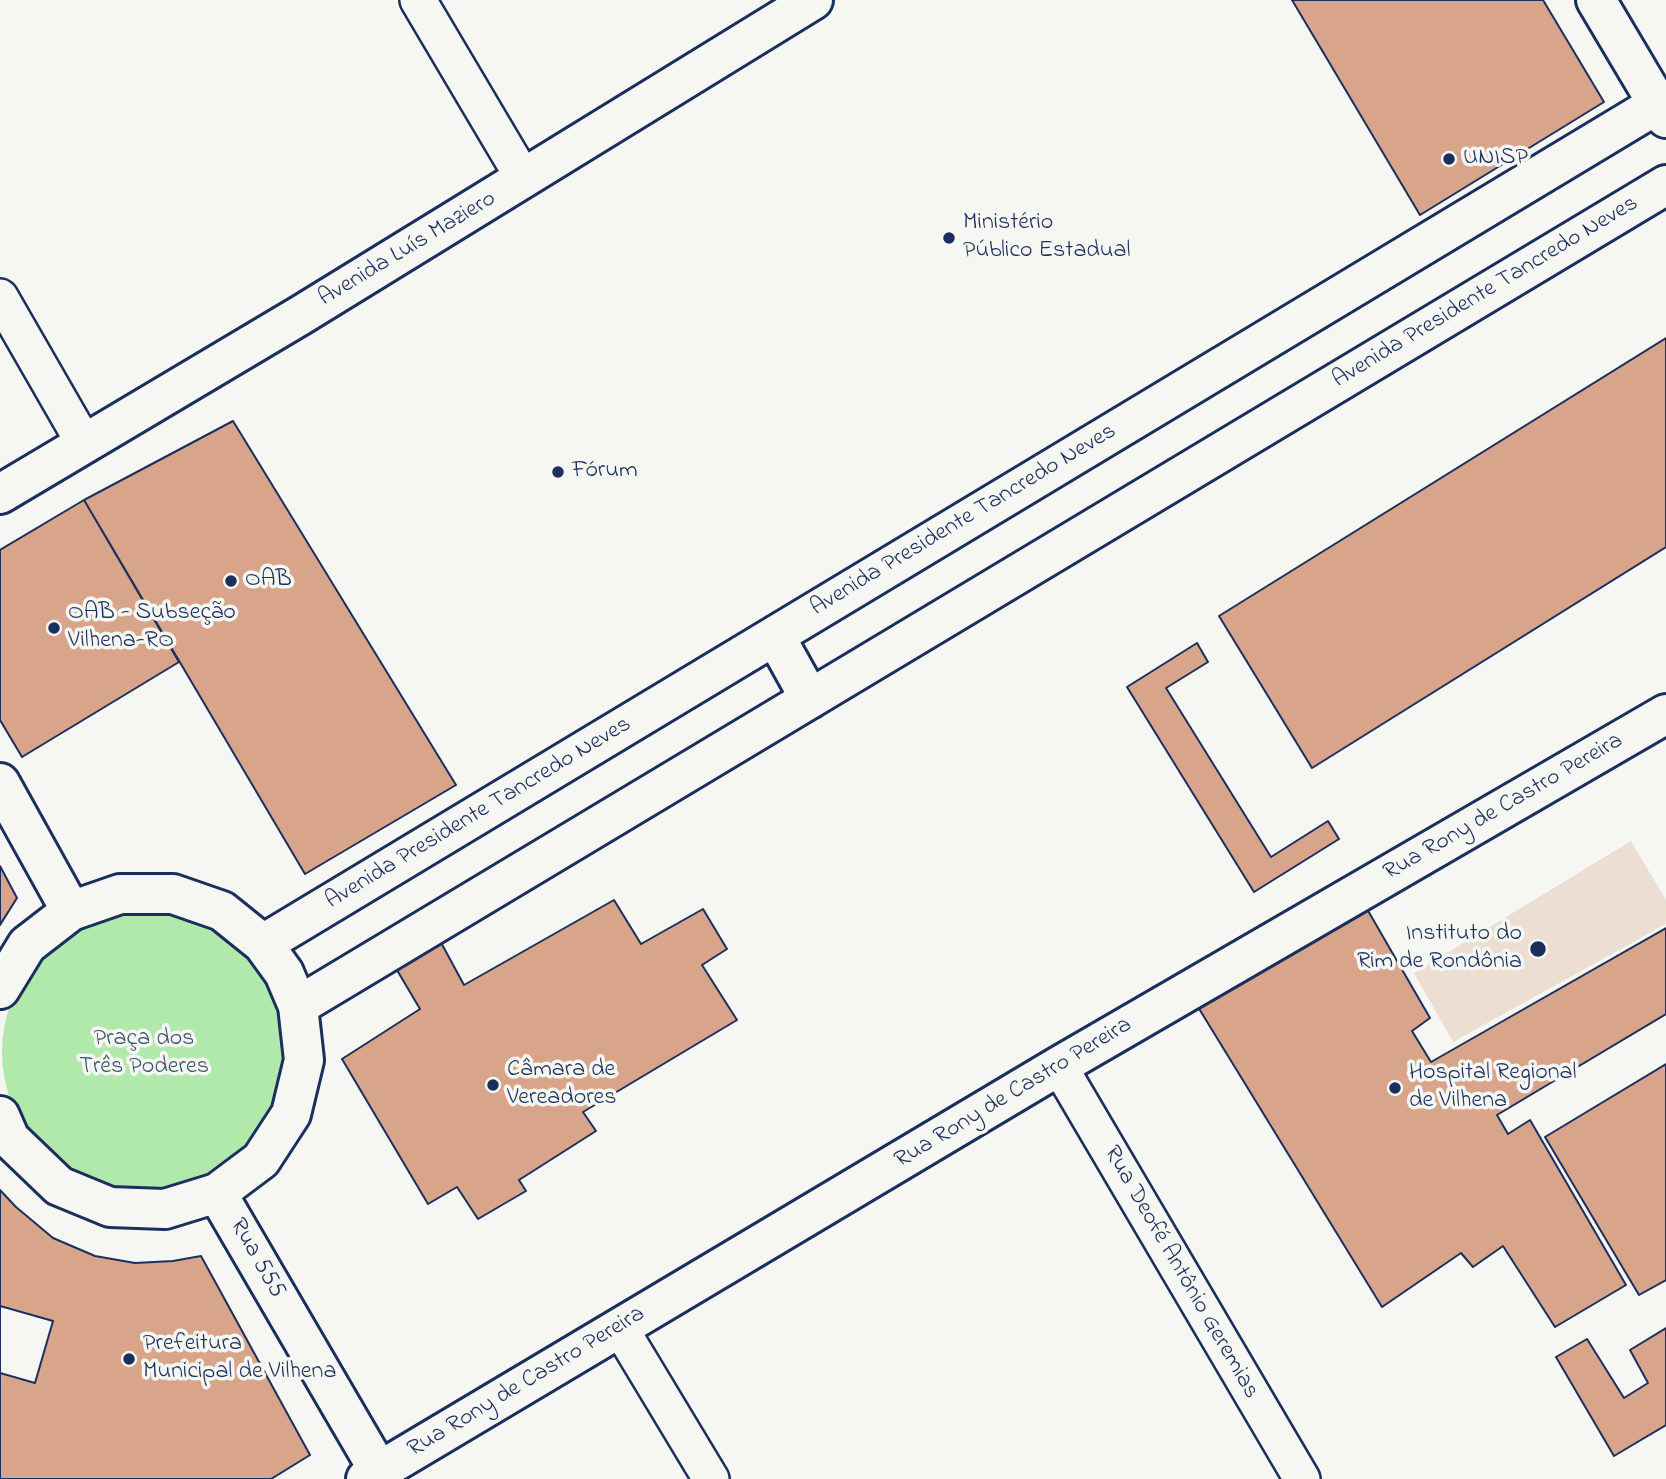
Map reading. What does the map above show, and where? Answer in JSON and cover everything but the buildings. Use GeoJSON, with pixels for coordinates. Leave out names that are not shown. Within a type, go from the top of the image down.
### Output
{"type":"FeatureCollection","features":[{"type":"Feature","properties":{"kind":"street"},"geometry":{"type":"LineString","coordinates":[[418,0],[524,179]]}},
{"type":"Feature","properties":{"kind":"street","name":"Avenida Luís Maziero"},"geometry":{"type":"LineString","coordinates":[[0,494],[301,315],[813,0]]}},
{"type":"Feature","properties":{"kind":"street"},"geometry":{"type":"LineString","coordinates":[[1596,0],[1663,107]]}},
{"type":"Feature","properties":{"kind":"street","name":"Avenida Presidente Tancredo Neves"},"geometry":{"type":"LineString","coordinates":[[263,944],[1663,107]]}},
{"type":"Feature","properties":{"kind":"street","name":"Avenida Presidente Tancredo Neves"},"geometry":{"type":"LineString","coordinates":[[298,1006],[1666,185]]}},
{"type":"Feature","properties":{"kind":"street"},"geometry":{"type":"LineString","coordinates":[[0,297],[84,443]]}},
{"type":"Feature","properties":{"kind":"street"},"geometry":{"type":"LineString","coordinates":[[775,636],[810,699]]}},
{"type":"Feature","properties":{"kind":"street","name":"Rua Rony de Castro Pereira"},"geometry":{"type":"LineString","coordinates":[[372,1475],[1059,1066],[1666,715]]}},
{"type":"Feature","properties":{"kind":"street"},"geometry":{"type":"LineString","coordinates":[[0,783],[71,911]]}},
{"type":"Feature","properties":{"kind":"street"},"geometry":{"type":"LineString","coordinates":[[0,989],[27,945],[71,911],[120,894],[173,894],[222,911],[263,944],[284,974],[298,1006],[304,1060],[291,1114],[261,1160],[217,1193],[165,1209],[110,1207],[59,1186],[10,1139],[0,1116]]}},
{"type":"Feature","properties":{"kind":"street","name":"Rua Deofé Antônio Geremias"},"geometry":{"type":"LineString","coordinates":[[1059,1066],[1302,1479]]}},
{"type":"Feature","properties":{"kind":"street","name":"Rua 555"},"geometry":{"type":"LineString","coordinates":[[217,1193],[372,1475]]}},
{"type":"Feature","properties":{"kind":"street"},"geometry":{"type":"LineString","coordinates":[[620,1328],[710,1479]]}},
{"type":"Feature","properties":{"kind":"shaded area","name":"Instituto do Rim de Rondônia"},"geometry":{"type":"Polygon","coordinates":[[[1631,841],[1666,900],[1666,924],[1453,1042],[1414,973],[1631,841]]]}},
{"type":"Feature","properties":{"kind":"green space","name":"Praça dos Três Poderes"},"geometry":{"type":"Polygon","coordinates":[[[130,910],[158,910],[185,916],[211,927],[245,951],[262,973],[275,998],[284,1024],[284,1080],[275,1106],[262,1131],[245,1153],[211,1177],[185,1188],[158,1194],[130,1194],[103,1188],[77,1177],[43,1153],[19,1119],[8,1093],[2,1066],[2,1038],[8,1011],[19,985],[43,951],[77,927],[103,916],[130,910]]]}},
{"type":"Feature","properties":{"kind":"place","name":"UNISP"},"geometry":{"type":"Point","coordinates":[1449,159]}},
{"type":"Feature","properties":{"kind":"place","name":"Ministério Público Estadual"},"geometry":{"type":"Point","coordinates":[949,238]}},
{"type":"Feature","properties":{"kind":"place","name":"Fórum"},"geometry":{"type":"Point","coordinates":[558,472]}},
{"type":"Feature","properties":{"kind":"place","name":"OAB"},"geometry":{"type":"Point","coordinates":[231,581]}},
{"type":"Feature","properties":{"kind":"place","name":"OAB - Subseção Vilhena-RO"},"geometry":{"type":"Point","coordinates":[54,628]}},
{"type":"Feature","properties":{"kind":"place","name":"Instituto do Rim de Rondônia"},"geometry":{"type":"Point","coordinates":[1538,949]}},
{"type":"Feature","properties":{"kind":"place","name":"Câmara de Vereadores"},"geometry":{"type":"Point","coordinates":[493,1085]}},
{"type":"Feature","properties":{"kind":"place","name":"Hospital Regional de Vilhena"},"geometry":{"type":"Point","coordinates":[1395,1088]}},
{"type":"Feature","properties":{"kind":"place","name":"Prefeitura Municipal de Vilhena"},"geometry":{"type":"Point","coordinates":[129,1359]}}]}
